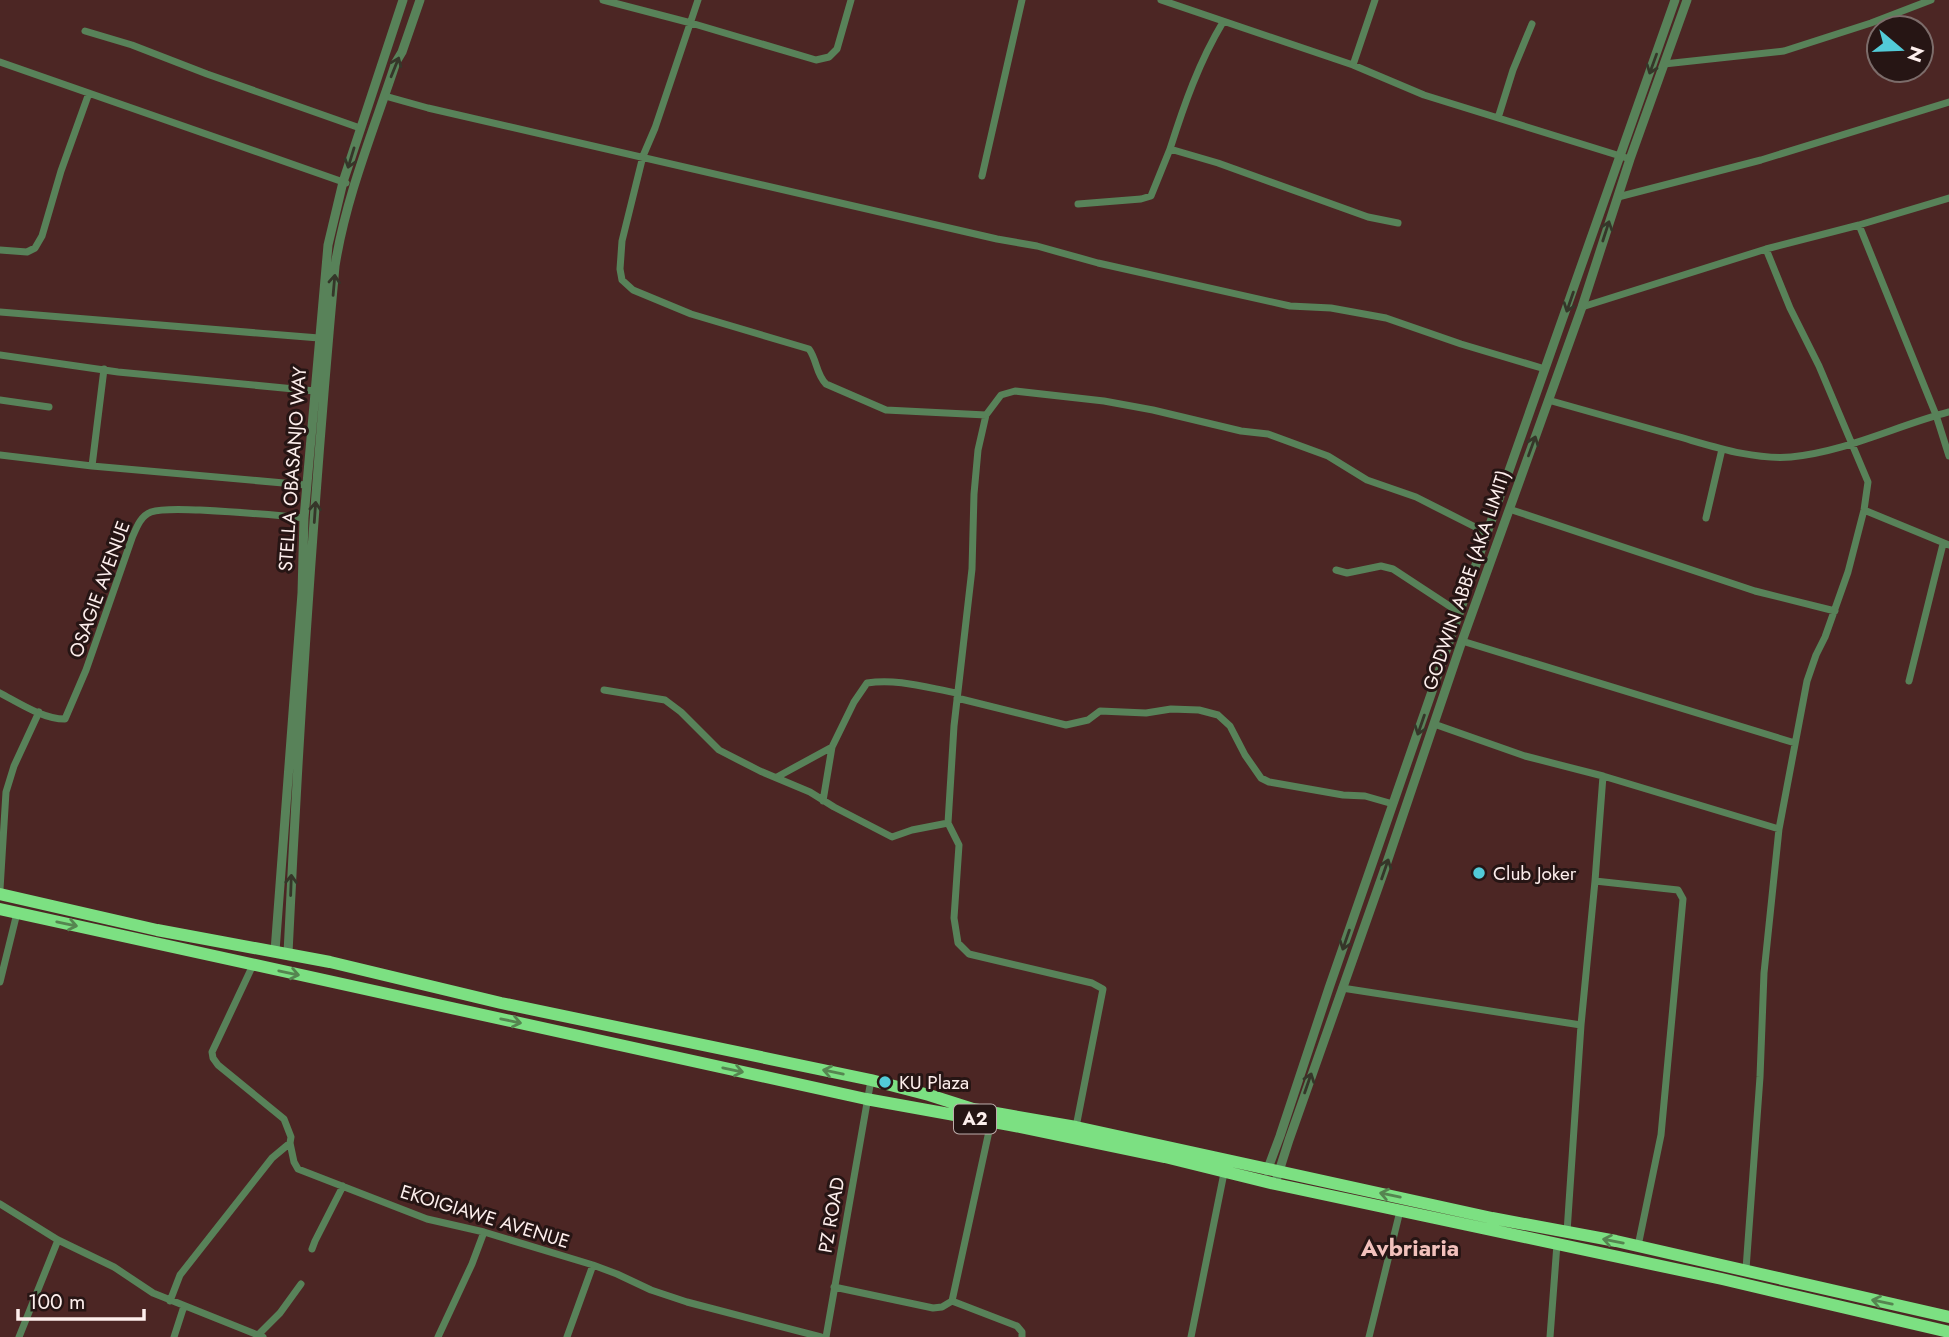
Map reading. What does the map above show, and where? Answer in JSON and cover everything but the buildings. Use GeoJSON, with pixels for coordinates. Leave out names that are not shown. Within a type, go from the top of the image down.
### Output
{"type":"FeatureCollection","features":[{"type":"Feature","properties":{"kind":"highway","name":"A2"},"geometry":{"type":"LineString","coordinates":[[0,892],[157,930],[281,952],[501,1003],[871,1080],[929,1094],[974,1109],[1076,1127],[1400,1210],[1860,1310],[1949,1332]]}},
{"type":"Feature","properties":{"kind":"highway","name":"A2"},"geometry":{"type":"LineString","coordinates":[[0,909],[866,1099],[1165,1157],[1224,1172],[1271,1177],[1638,1246],[1949,1317]]}},
{"type":"Feature","properties":{"kind":"street","name":"STELLA OBASANJO WAY"},"geometry":{"type":"LineString","coordinates":[[281,952],[306,485],[328,244],[343,182],[403,0]]}},
{"type":"Feature","properties":{"kind":"street"},"geometry":{"type":"LineString","coordinates":[[281,952],[292,862],[319,440],[335,266],[354,186],[420,0]]}},
{"type":"Feature","properties":{"kind":"street"},"geometry":{"type":"LineString","coordinates":[[603,0],[816,60],[829,57],[837,49],[851,0]]}},
{"type":"Feature","properties":{"kind":"street"},"geometry":{"type":"LineString","coordinates":[[698,0],[643,156],[622,241],[622,280],[633,289],[691,314],[808,349],[813,355],[819,377],[826,384],[886,410],[986,415]]}},
{"type":"Feature","properties":{"kind":"street"},"geometry":{"type":"LineString","coordinates":[[982,176],[1022,0]]}},
{"type":"Feature","properties":{"kind":"street"},"geometry":{"type":"LineString","coordinates":[[1161,0],[1353,65],[1424,95],[1630,159]]}},
{"type":"Feature","properties":{"kind":"street"},"geometry":{"type":"LineString","coordinates":[[1353,65],[1375,0]]}},
{"type":"Feature","properties":{"kind":"street","name":"GODWIN ABBE (AKA LIMIT)"},"geometry":{"type":"LineString","coordinates":[[1271,1177],[1280,1136],[1329,988],[1675,0]]}},
{"type":"Feature","properties":{"kind":"street","name":"GODWIN ABBE (AKA LIMIT)"},"geometry":{"type":"LineString","coordinates":[[1271,1177],[1289,1140],[1687,0]]}},
{"type":"Feature","properties":{"kind":"street"},"geometry":{"type":"LineString","coordinates":[[1664,64],[1784,51],[1931,0]]}},
{"type":"Feature","properties":{"kind":"street"},"geometry":{"type":"LineString","coordinates":[[1078,204],[1151,196],[1207,49],[1223,22]]}},
{"type":"Feature","properties":{"kind":"street"},"geometry":{"type":"LineString","coordinates":[[1498,118],[1513,69],[1532,24]]}},
{"type":"Feature","properties":{"kind":"street"},"geometry":{"type":"LineString","coordinates":[[85,31],[132,45],[360,128]]}},
{"type":"Feature","properties":{"kind":"street"},"geometry":{"type":"LineString","coordinates":[[0,62],[354,186]]}},
{"type":"Feature","properties":{"kind":"street"},"geometry":{"type":"LineString","coordinates":[[0,250],[27,252],[35,248],[42,236],[61,171],[89,93]]}},
{"type":"Feature","properties":{"kind":"street"},"geometry":{"type":"LineString","coordinates":[[385,96],[1290,306],[1331,308],[1386,318],[1545,369]]}},
{"type":"Feature","properties":{"kind":"street"},"geometry":{"type":"LineString","coordinates":[[1618,197],[1761,160],[1949,102]]}},
{"type":"Feature","properties":{"kind":"street"},"geometry":{"type":"LineString","coordinates":[[1170,149],[1218,163],[1368,217],[1398,223]]}},
{"type":"Feature","properties":{"kind":"street"},"geometry":{"type":"LineString","coordinates":[[1582,307],[1766,249],[1949,198]]}},
{"type":"Feature","properties":{"kind":"street"},"geometry":{"type":"LineString","coordinates":[[1859,225],[1936,415],[1949,456]]}},
{"type":"Feature","properties":{"kind":"street"},"geometry":{"type":"LineString","coordinates":[[1746,1269],[1760,1077],[1764,973],[1779,829],[1807,681],[1848,572],[1864,510],[1868,482],[1766,249]]}},
{"type":"Feature","properties":{"kind":"street"},"geometry":{"type":"LineString","coordinates":[[1577,280],[1589,284]]}},
{"type":"Feature","properties":{"kind":"street"},"geometry":{"type":"LineString","coordinates":[[0,313],[319,338]]}},
{"type":"Feature","properties":{"kind":"street"},"geometry":{"type":"LineString","coordinates":[[0,355],[131,373],[315,391]]}},
{"type":"Feature","properties":{"kind":"street"},"geometry":{"type":"LineString","coordinates":[[92,466],[104,369]]}},
{"type":"Feature","properties":{"kind":"street"},"geometry":{"type":"LineString","coordinates":[[1076,1127],[1103,989],[1092,982],[970,954],[958,943],[954,918],[959,845],[947,824],[957,695],[972,569],[978,450],[986,415],[1001,395],[1015,391],[1104,401],[1241,431],[1268,434],[1328,456],[1367,480],[1416,497],[1487,533]]}},
{"type":"Feature","properties":{"kind":"street"},"geometry":{"type":"LineString","coordinates":[[0,400],[49,407]]}},
{"type":"Feature","properties":{"kind":"street"},"geometry":{"type":"LineString","coordinates":[[1548,400],[1722,449],[1765,457],[1805,455],[1852,444],[1949,412]]}},
{"type":"Feature","properties":{"kind":"street"},"geometry":{"type":"LineString","coordinates":[[1706,519],[1722,449]]}},
{"type":"Feature","properties":{"kind":"street"},"geometry":{"type":"LineString","coordinates":[[0,455],[306,485]]}},
{"type":"Feature","properties":{"kind":"street","name":"OSAGIE AVENUE"},"geometry":{"type":"LineString","coordinates":[[39,712],[61,719],[65,719],[68,714],[132,538],[143,518],[150,512],[179,509],[251,512],[304,518]]}},
{"type":"Feature","properties":{"kind":"street"},"geometry":{"type":"LineString","coordinates":[[1509,509],[1755,591],[1835,611]]}},
{"type":"Feature","properties":{"kind":"street"},"geometry":{"type":"LineString","coordinates":[[1864,510],[1946,544],[1909,681]]}},
{"type":"Feature","properties":{"kind":"street"},"geometry":{"type":"LineString","coordinates":[[1336,570],[1347,573],[1381,566],[1393,569],[1460,613]]}},
{"type":"Feature","properties":{"kind":"street"},"geometry":{"type":"LineString","coordinates":[[1462,641],[1795,743]]}},
{"type":"Feature","properties":{"kind":"street"},"geometry":{"type":"LineString","coordinates":[[823,801],[832,747],[854,702],[867,683],[881,681],[957,695],[1066,725],[1088,720],[1100,711],[1146,713],[1171,709],[1199,710],[1218,715],[1230,726],[1261,778],[1269,782],[1343,795],[1365,796],[1393,804]]}},
{"type":"Feature","properties":{"kind":"street"},"geometry":{"type":"LineString","coordinates":[[604,690],[665,700],[719,750],[810,792],[892,837],[912,830],[947,824]]}},
{"type":"Feature","properties":{"kind":"street"},"geometry":{"type":"LineString","coordinates":[[0,693],[39,712],[13,766],[6,792],[0,892]]}},
{"type":"Feature","properties":{"kind":"street"},"geometry":{"type":"LineString","coordinates":[[1434,724],[1525,756],[1603,776],[1779,829]]}},
{"type":"Feature","properties":{"kind":"street"},"geometry":{"type":"LineString","coordinates":[[778,777],[832,747]]}},
{"type":"Feature","properties":{"kind":"street"},"geometry":{"type":"LineString","coordinates":[[1567,1232],[1581,1025],[1603,776]]}},
{"type":"Feature","properties":{"kind":"street"},"geometry":{"type":"LineString","coordinates":[[1595,881],[1678,890],[1683,899],[1661,1135],[1638,1246]]}},
{"type":"Feature","properties":{"kind":"street"},"geometry":{"type":"LineString","coordinates":[[0,982],[17,913]]}},
{"type":"Feature","properties":{"kind":"street","name":"EKOIGIAWE AVENUE"},"geometry":{"type":"LineString","coordinates":[[253,965],[212,1052],[213,1058],[284,1119],[298,1169],[427,1219],[484,1232],[593,1265],[687,1302],[824,1337]]}},
{"type":"Feature","properties":{"kind":"street"},"geometry":{"type":"LineString","coordinates":[[1342,988],[1581,1025]]}},
{"type":"Feature","properties":{"kind":"street","name":"PZ ROAD"},"geometry":{"type":"LineString","coordinates":[[824,1337],[871,1080]]}},
{"type":"Feature","properties":{"kind":"street"},"geometry":{"type":"LineString","coordinates":[[834,1287],[933,1308],[942,1307],[952,1301],[991,1122]]}},
{"type":"Feature","properties":{"kind":"street"},"geometry":{"type":"LineString","coordinates":[[170,1301],[180,1275],[272,1158],[290,1143]]}},
{"type":"Feature","properties":{"kind":"street"},"geometry":{"type":"LineString","coordinates":[[1191,1337],[1224,1172]]}},
{"type":"Feature","properties":{"kind":"street"},"geometry":{"type":"LineString","coordinates":[[312,1249],[343,1186]]}},
{"type":"Feature","properties":{"kind":"street"},"geometry":{"type":"LineString","coordinates":[[0,1204],[58,1240],[114,1266],[153,1293],[261,1336],[301,1284]]}},
{"type":"Feature","properties":{"kind":"street"},"geometry":{"type":"LineString","coordinates":[[1369,1337],[1400,1210]]}},
{"type":"Feature","properties":{"kind":"street"},"geometry":{"type":"LineString","coordinates":[[438,1337],[484,1232]]}},
{"type":"Feature","properties":{"kind":"street"},"geometry":{"type":"LineString","coordinates":[[19,1337],[58,1240]]}},
{"type":"Feature","properties":{"kind":"street"},"geometry":{"type":"LineString","coordinates":[[1550,1337],[1557,1243]]}},
{"type":"Feature","properties":{"kind":"street"},"geometry":{"type":"LineString","coordinates":[[567,1337],[593,1265]]}},
{"type":"Feature","properties":{"kind":"street"},"geometry":{"type":"LineString","coordinates":[[952,1301],[1017,1326],[1023,1337]]}},
{"type":"Feature","properties":{"kind":"street"},"geometry":{"type":"LineString","coordinates":[[174,1337],[184,1306]]}},
{"type":"Feature","properties":{"kind":"place","name":"Club Joker"},"geometry":{"type":"Point","coordinates":[1479,873]}},
{"type":"Feature","properties":{"kind":"place","name":"KU Plaza"},"geometry":{"type":"Point","coordinates":[885,1082]}},
{"type":"Feature","properties":{"kind":"district","name":"Avbriaria"},"geometry":{"type":"Point","coordinates":[1410,1248]}}]}
